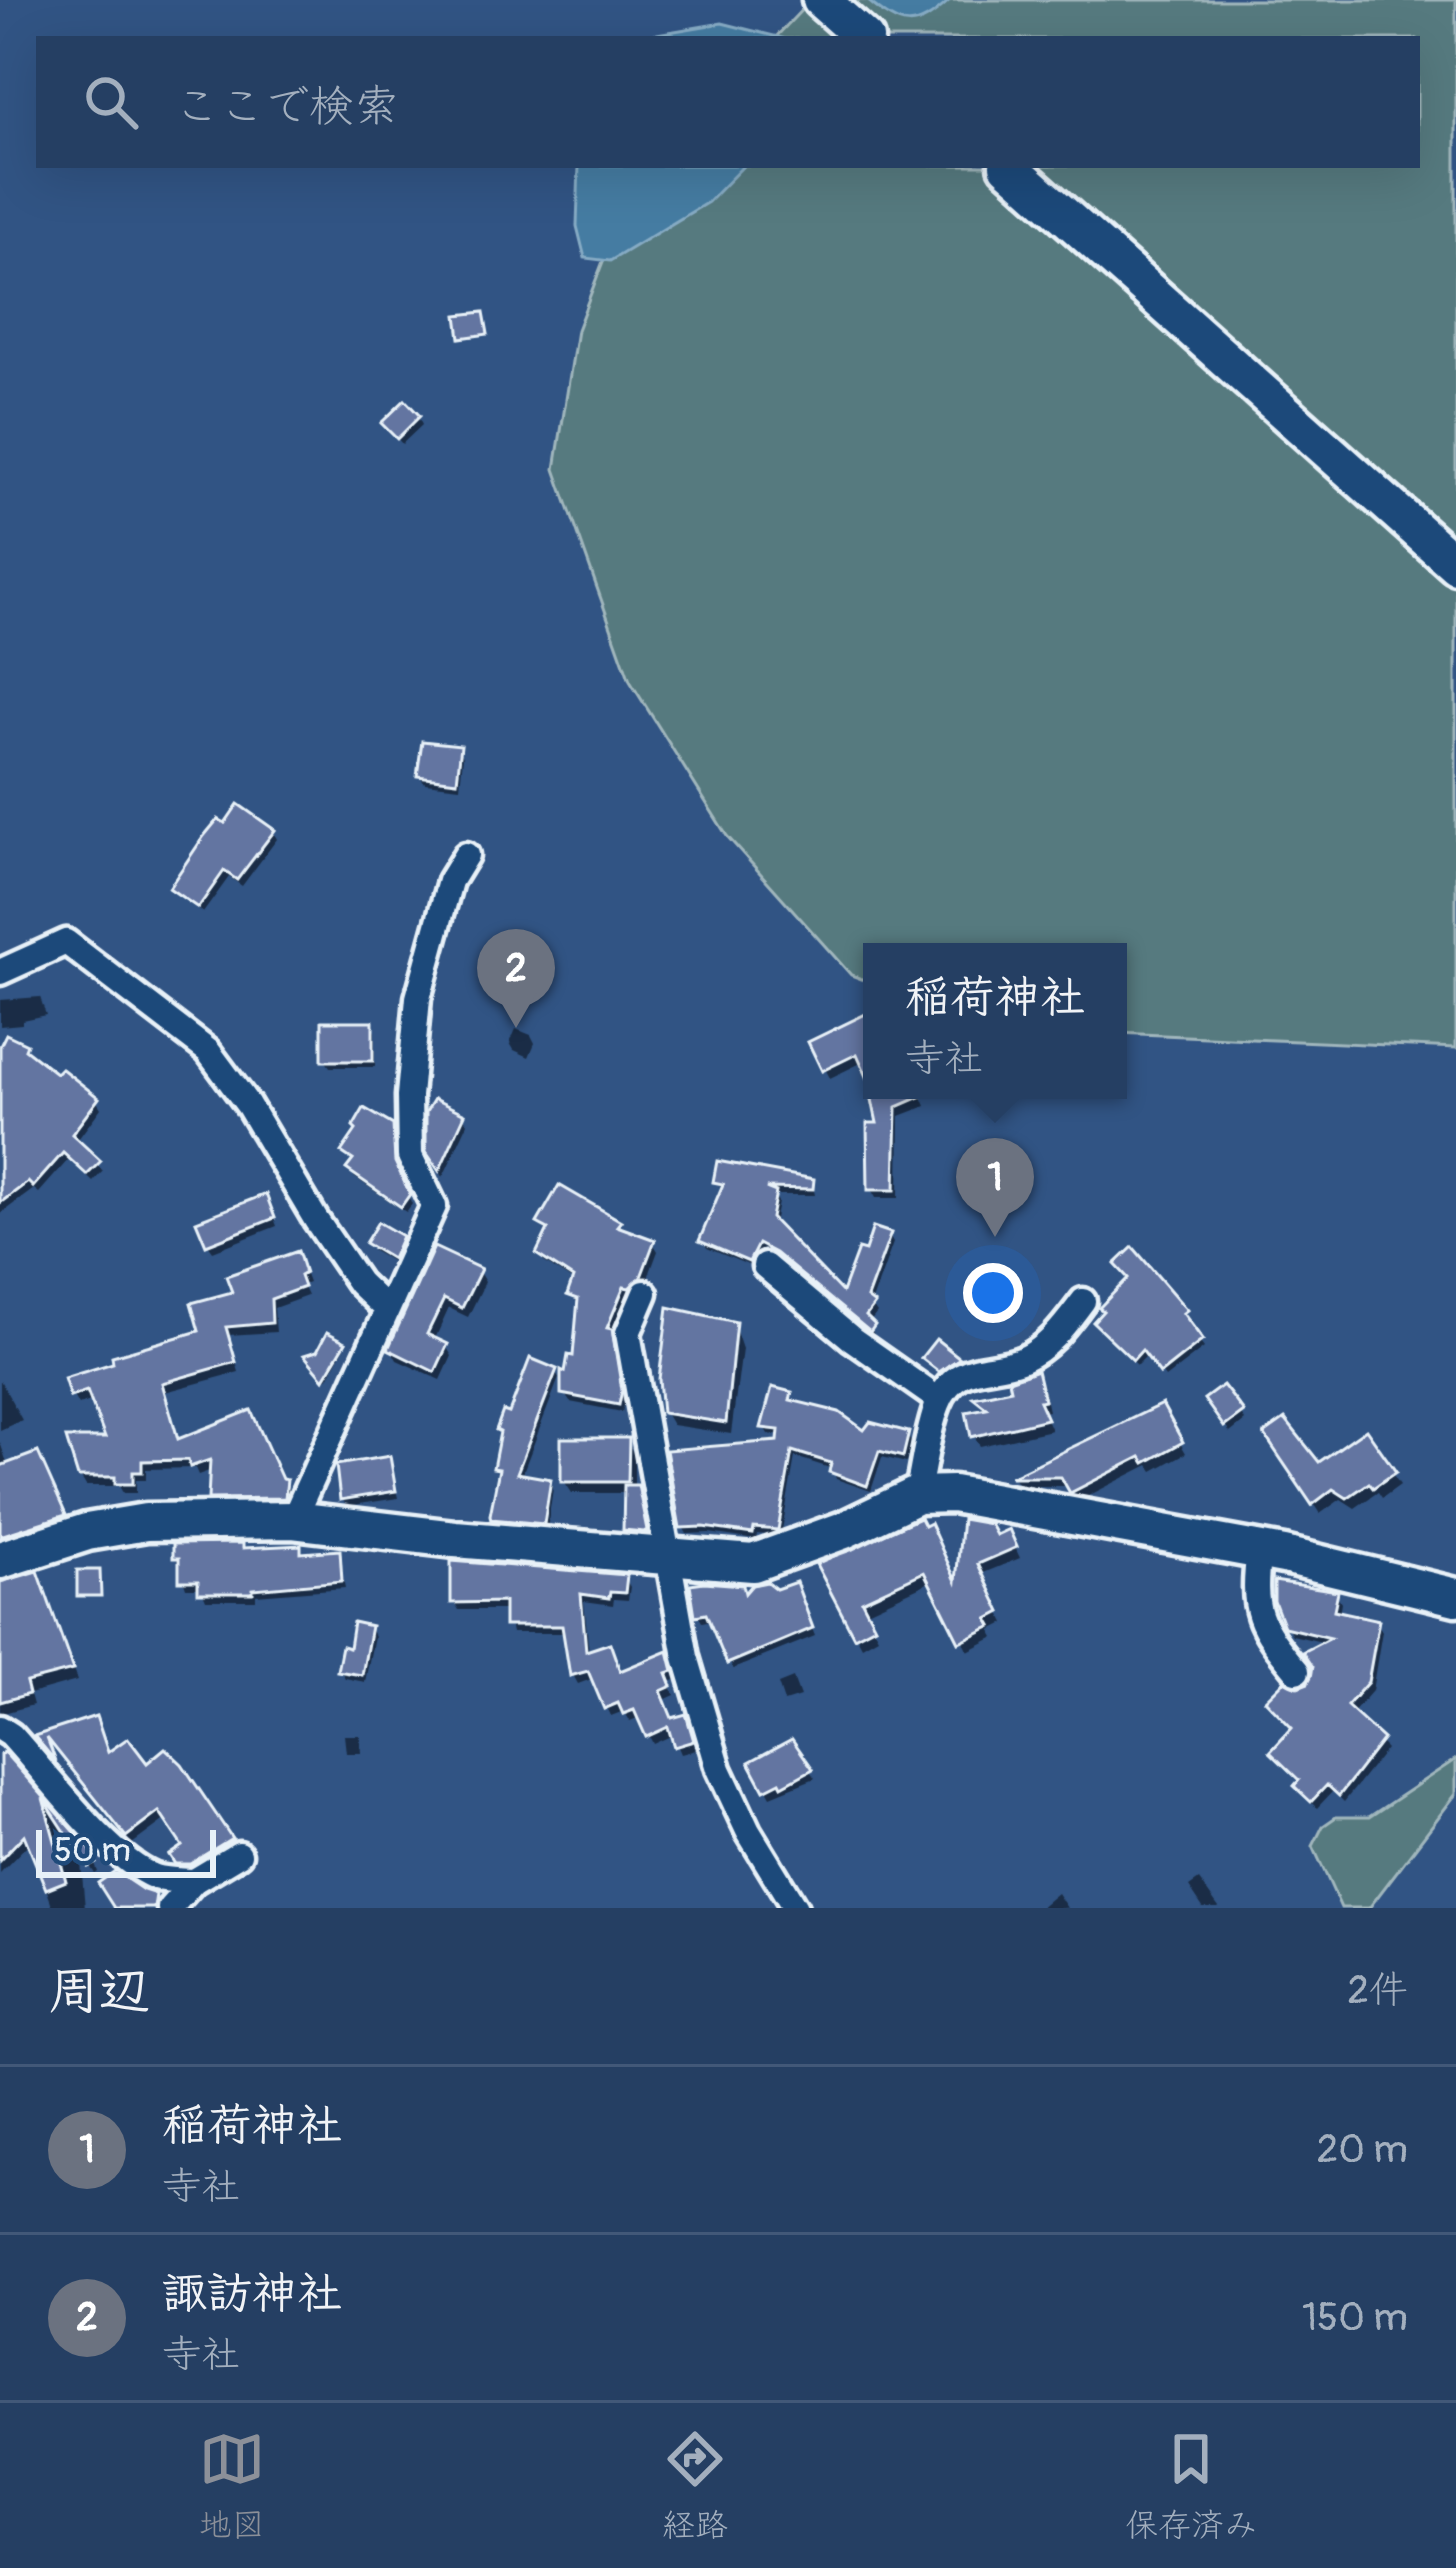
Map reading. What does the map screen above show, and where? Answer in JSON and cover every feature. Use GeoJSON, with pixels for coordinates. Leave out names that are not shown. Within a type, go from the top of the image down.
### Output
{"type":"FeatureCollection","features":[{"type":"Feature","properties":{"kind":"street"},"geometry":{"type":"LineString","coordinates":[[821,0],[863,36]]}},
{"type":"Feature","properties":{"kind":"street"},"geometry":{"type":"LineString","coordinates":[[1011,168],[1456,565]]}},
{"type":"Feature","properties":{"kind":"street"},"geometry":{"type":"LineString","coordinates":[[293,1520],[434,1206],[410,1156],[418,998],[450,881],[466,855]]}},
{"type":"Feature","properties":{"kind":"street"},"geometry":{"type":"LineString","coordinates":[[0,972],[66,942],[208,1051],[248,1105],[337,1252],[386,1309]]}},
{"type":"Feature","properties":{"kind":"street"},"geometry":{"type":"LineString","coordinates":[[765,1266],[852,1340],[939,1400]]}},
{"type":"Feature","properties":{"kind":"street"},"geometry":{"type":"LineString","coordinates":[[645,1293],[628,1334],[686,1658],[719,1769],[748,1831],[796,1908]]}},
{"type":"Feature","properties":{"kind":"street"},"geometry":{"type":"LineString","coordinates":[[917,1495],[939,1400],[964,1372],[1022,1360],[1040,1348],[1057,1335],[1082,1301]]}},
{"type":"Feature","properties":{"kind":"street"},"geometry":{"type":"LineString","coordinates":[[0,1560],[87,1532],[146,1522],[293,1520],[455,1539],[753,1563],[844,1530],[917,1495],[953,1494],[1258,1550],[1456,1597]]}},
{"type":"Feature","properties":{"kind":"street"},"geometry":{"type":"LineString","coordinates":[[1258,1550],[1253,1593],[1257,1611],[1271,1640],[1297,1671]]}},
{"type":"Feature","properties":{"kind":"street"},"geometry":{"type":"LineString","coordinates":[[0,1728],[140,1869],[160,1879],[194,1881]]}},
{"type":"Feature","properties":{"kind":"street"},"geometry":{"type":"LineString","coordinates":[[170,1908],[194,1881],[239,1854]]}},
{"type":"Feature","properties":{"kind":"green space"},"geometry":{"type":"Polygon","coordinates":[[[811,0],[1456,0],[1456,1048],[1127,1033],[1127,943],[863,943],[863,980],[851,975],[727,836],[630,681],[555,469],[577,330],[613,235],[664,168],[1420,168],[1420,36],[777,36],[811,0]]]}},
{"type":"Feature","properties":{"kind":"green space"},"geometry":{"type":"Polygon","coordinates":[[[1456,1759],[1456,1794],[1369,1908],[1341,1908],[1313,1846],[1323,1826],[1336,1817],[1369,1817],[1456,1759]]]}},
{"type":"Feature","properties":{"kind":"water"},"geometry":{"type":"Polygon","coordinates":[[[867,0],[950,0],[927,18],[909,24],[867,0]]]}},
{"type":"Feature","properties":{"kind":"water"},"geometry":{"type":"Polygon","coordinates":[[[722,23],[774,36],[645,36],[722,23]]]}},
{"type":"Feature","properties":{"kind":"water"},"geometry":{"type":"Polygon","coordinates":[[[579,168],[741,168],[708,202],[610,261],[585,258],[577,226],[579,168]]]}},
{"type":"Feature","properties":{"kind":"building"},"geometry":{"type":"Polygon","coordinates":[[[484,312],[488,334],[460,338],[457,315],[484,312]]]}},
{"type":"Feature","properties":{"kind":"building"},"geometry":{"type":"Polygon","coordinates":[[[405,400],[420,416],[397,439],[381,423],[405,400]]]}},
{"type":"Feature","properties":{"kind":"building"},"geometry":{"type":"Polygon","coordinates":[[[422,741],[461,745],[457,781],[417,776],[422,741]]]}},
{"type":"Feature","properties":{"kind":"building"},"geometry":{"type":"Polygon","coordinates":[[[238,804],[275,830],[237,880],[224,871],[198,908],[169,888],[204,836],[218,819],[225,823],[238,804]]]}},
{"type":"Feature","properties":{"kind":"building"},"geometry":{"type":"Polygon","coordinates":[[[863,1015],[863,1068],[857,1054],[822,1071],[808,1042],[863,1015]]]}},
{"type":"Feature","properties":{"kind":"building"},"geometry":{"type":"Polygon","coordinates":[[[322,1021],[373,1021],[373,1061],[322,1061],[322,1021]]]}},
{"type":"Feature","properties":{"kind":"building"},"geometry":{"type":"Polygon","coordinates":[[[6,1034],[27,1044],[25,1049],[56,1073],[61,1068],[99,1098],[72,1134],[101,1161],[87,1175],[63,1153],[33,1187],[28,1182],[0,1203],[0,1046],[6,1034]]]}},
{"type":"Feature","properties":{"kind":"building"},"geometry":{"type":"Polygon","coordinates":[[[434,1099],[465,1114],[439,1171],[426,1152],[426,1112],[434,1099]]]}},
{"type":"Feature","properties":{"kind":"building"},"geometry":{"type":"Polygon","coordinates":[[[872,1099],[915,1099],[897,1107],[895,1190],[868,1190],[867,1123],[877,1123],[872,1099]]]}},
{"type":"Feature","properties":{"kind":"building"},"geometry":{"type":"Polygon","coordinates":[[[364,1108],[393,1125],[395,1162],[410,1194],[401,1207],[346,1169],[353,1160],[341,1152],[364,1108]]]}},
{"type":"Feature","properties":{"kind":"building"},"geometry":{"type":"Polygon","coordinates":[[[717,1161],[814,1179],[813,1189],[766,1188],[776,1192],[771,1218],[842,1292],[858,1249],[865,1251],[873,1227],[891,1233],[867,1298],[875,1304],[866,1316],[875,1325],[870,1332],[775,1253],[758,1244],[749,1262],[699,1241],[723,1184],[713,1182],[717,1161]]]}},
{"type":"Feature","properties":{"kind":"building"},"geometry":{"type":"Polygon","coordinates":[[[559,1185],[621,1221],[617,1226],[655,1240],[641,1277],[624,1287],[607,1328],[612,1329],[622,1390],[619,1405],[561,1394],[561,1370],[565,1372],[568,1355],[573,1356],[578,1299],[567,1295],[573,1278],[536,1254],[548,1229],[537,1223],[559,1185]]]}},
{"type":"Feature","properties":{"kind":"building"},"geometry":{"type":"Polygon","coordinates":[[[266,1194],[275,1218],[206,1245],[196,1221],[266,1194]]]}},
{"type":"Feature","properties":{"kind":"building"},"geometry":{"type":"Polygon","coordinates":[[[378,1222],[402,1236],[392,1259],[365,1243],[378,1222]]]}},
{"type":"Feature","properties":{"kind":"building"},"geometry":{"type":"Polygon","coordinates":[[[434,1247],[481,1269],[462,1308],[444,1299],[427,1334],[448,1344],[435,1372],[388,1349],[434,1247]]]}},
{"type":"Feature","properties":{"kind":"building"},"geometry":{"type":"Polygon","coordinates":[[[1133,1247],[1187,1310],[1183,1313],[1203,1340],[1160,1374],[1142,1350],[1133,1360],[1093,1322],[1103,1311],[1099,1308],[1128,1278],[1115,1264],[1133,1247]]]}},
{"type":"Feature","properties":{"kind":"building"},"geometry":{"type":"Polygon","coordinates":[[[298,1251],[304,1287],[271,1299],[272,1323],[226,1327],[236,1362],[162,1383],[178,1439],[251,1410],[282,1479],[287,1480],[285,1498],[208,1499],[210,1460],[190,1467],[188,1460],[142,1461],[142,1472],[133,1472],[133,1484],[115,1484],[115,1477],[78,1477],[66,1438],[105,1438],[87,1391],[70,1397],[64,1378],[113,1363],[112,1356],[199,1331],[191,1303],[232,1292],[226,1276],[298,1251]]]}},
{"type":"Feature","properties":{"kind":"building"},"geometry":{"type":"Polygon","coordinates":[[[668,1307],[736,1322],[726,1423],[662,1413],[659,1379],[668,1307]]]}},
{"type":"Feature","properties":{"kind":"building"},"geometry":{"type":"Polygon","coordinates":[[[327,1332],[346,1342],[324,1379],[304,1355],[317,1351],[327,1332]]]}},
{"type":"Feature","properties":{"kind":"building"},"geometry":{"type":"Polygon","coordinates":[[[936,1339],[960,1358],[939,1372],[921,1358],[936,1339]]]}},
{"type":"Feature","properties":{"kind":"building"},"geometry":{"type":"Polygon","coordinates":[[[530,1358],[557,1369],[517,1473],[551,1479],[544,1524],[491,1519],[490,1515],[499,1469],[493,1468],[500,1432],[496,1430],[503,1411],[509,1413],[530,1358]]]}},
{"type":"Feature","properties":{"kind":"building"},"geometry":{"type":"Polygon","coordinates":[[[1037,1370],[1044,1400],[1039,1401],[1047,1419],[971,1437],[966,1412],[987,1408],[973,1397],[1011,1389],[1009,1380],[1037,1370]]]}},
{"type":"Feature","properties":{"kind":"building"},"geometry":{"type":"Polygon","coordinates":[[[1223,1385],[1244,1412],[1224,1427],[1204,1399],[1223,1385]]]}},
{"type":"Feature","properties":{"kind":"building"},"geometry":{"type":"Polygon","coordinates":[[[772,1387],[792,1392],[790,1400],[839,1412],[864,1430],[870,1422],[909,1432],[903,1457],[879,1451],[867,1486],[829,1472],[831,1463],[792,1451],[778,1530],[754,1528],[753,1534],[680,1528],[666,1450],[778,1441],[779,1430],[761,1428],[772,1387]]]}},
{"type":"Feature","properties":{"kind":"building"},"geometry":{"type":"Polygon","coordinates":[[[1162,1404],[1183,1442],[1145,1463],[1141,1457],[1070,1493],[1061,1477],[1010,1477],[1162,1404]]]}},
{"type":"Feature","properties":{"kind":"building"},"geometry":{"type":"Polygon","coordinates":[[[1285,1419],[1319,1462],[1366,1429],[1396,1472],[1347,1498],[1333,1489],[1312,1505],[1264,1434],[1285,1419]]]}},
{"type":"Feature","properties":{"kind":"building"},"geometry":{"type":"Polygon","coordinates":[[[561,1438],[629,1438],[628,1482],[561,1482],[561,1438]]]}},
{"type":"Feature","properties":{"kind":"building"},"geometry":{"type":"Polygon","coordinates":[[[38,1452],[66,1515],[0,1536],[0,1466],[38,1452]]]}},
{"type":"Feature","properties":{"kind":"building"},"geometry":{"type":"Polygon","coordinates":[[[390,1456],[396,1491],[340,1500],[336,1465],[390,1456]]]}},
{"type":"Feature","properties":{"kind":"building"},"geometry":{"type":"Polygon","coordinates":[[[624,1485],[638,1485],[644,1532],[623,1530],[624,1485]]]}},
{"type":"Feature","properties":{"kind":"building"},"geometry":{"type":"Polygon","coordinates":[[[920,1518],[924,1526],[930,1523],[956,1581],[962,1519],[990,1524],[996,1535],[1009,1529],[1017,1547],[978,1564],[1001,1612],[988,1619],[992,1626],[959,1642],[924,1572],[862,1601],[875,1626],[854,1637],[816,1564],[920,1518]]]}},
{"type":"Feature","properties":{"kind":"building"},"geometry":{"type":"Polygon","coordinates":[[[243,1543],[243,1548],[301,1545],[301,1553],[340,1550],[342,1581],[253,1589],[253,1593],[198,1593],[198,1581],[179,1581],[179,1558],[173,1558],[173,1544],[243,1543]]]}},
{"type":"Feature","properties":{"kind":"building"},"geometry":{"type":"Polygon","coordinates":[[[451,1561],[627,1575],[625,1593],[610,1592],[609,1598],[581,1594],[586,1651],[610,1643],[620,1671],[668,1651],[672,1686],[661,1691],[672,1718],[686,1714],[694,1741],[674,1747],[668,1727],[646,1737],[634,1710],[623,1714],[618,1703],[604,1709],[588,1671],[570,1676],[562,1626],[504,1626],[504,1602],[451,1603],[451,1561]]]}},
{"type":"Feature","properties":{"kind":"building"},"geometry":{"type":"Polygon","coordinates":[[[77,1570],[100,1570],[101,1596],[77,1596],[77,1570]]]}},
{"type":"Feature","properties":{"kind":"building"},"geometry":{"type":"Polygon","coordinates":[[[38,1571],[73,1670],[26,1682],[29,1694],[0,1702],[0,1582],[38,1571]]]}},
{"type":"Feature","properties":{"kind":"building"},"geometry":{"type":"Polygon","coordinates":[[[1274,1581],[1338,1591],[1334,1610],[1379,1620],[1368,1682],[1347,1706],[1383,1739],[1339,1796],[1327,1785],[1311,1802],[1294,1786],[1299,1780],[1270,1752],[1292,1728],[1265,1700],[1284,1681],[1298,1687],[1308,1683],[1313,1667],[1303,1652],[1330,1638],[1284,1627],[1274,1601],[1274,1581]]]}},
{"type":"Feature","properties":{"kind":"building"},"geometry":{"type":"Polygon","coordinates":[[[767,1582],[776,1589],[796,1582],[813,1628],[727,1664],[706,1614],[695,1616],[690,1584],[743,1585],[745,1593],[752,1585],[767,1582]]]}},
{"type":"Feature","properties":{"kind":"building"},"geometry":{"type":"Polygon","coordinates":[[[353,1622],[371,1626],[362,1675],[337,1671],[342,1646],[349,1648],[353,1622]]]}},
{"type":"Feature","properties":{"kind":"building"},"geometry":{"type":"Polygon","coordinates":[[[96,1716],[108,1752],[128,1738],[147,1763],[165,1748],[182,1764],[232,1838],[190,1864],[175,1864],[169,1855],[182,1846],[159,1812],[126,1837],[47,1738],[56,1762],[34,1736],[96,1716]]]}},
{"type":"Feature","properties":{"kind":"building"},"geometry":{"type":"Polygon","coordinates":[[[792,1739],[813,1769],[764,1790],[749,1762],[792,1739]]]}},
{"type":"Feature","properties":{"kind":"building"},"geometry":{"type":"Polygon","coordinates":[[[4,1752],[90,1849],[96,1863],[88,1867],[43,1798],[66,1881],[46,1889],[24,1835],[0,1860],[0,1755],[4,1752]]]}},
{"type":"Feature","properties":{"kind":"building"},"geometry":{"type":"Polygon","coordinates":[[[115,1871],[156,1894],[154,1908],[114,1908],[98,1883],[115,1871]]]}},
{"type":"Feature","properties":{"kind":"place","name":"諏訪神社"},"geometry":{"type":"Point","coordinates":[516,1028]}},
{"type":"Feature","properties":{"kind":"place","name":"稲荷神社"},"geometry":{"type":"Point","coordinates":[995,1237]}}]}
